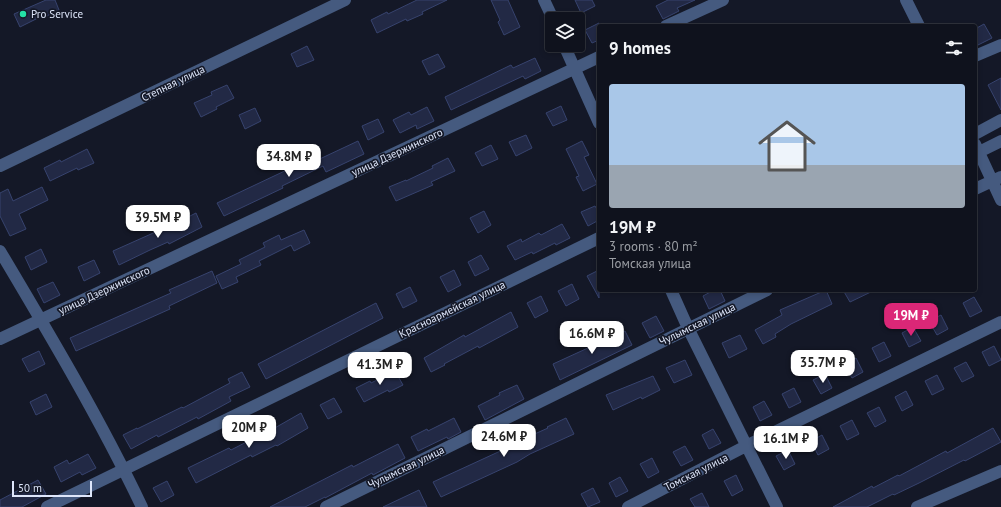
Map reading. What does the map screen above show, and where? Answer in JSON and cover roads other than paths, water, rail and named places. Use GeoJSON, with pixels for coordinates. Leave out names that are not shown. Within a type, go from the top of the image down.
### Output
{"type":"FeatureCollection","features":[{"type":"Feature","properties":{"kind":"street","name":"Степная улица"},"geometry":{"type":"LineString","coordinates":[[0,166],[345,0]]}},
{"type":"Feature","properties":{"kind":"street"},"geometry":{"type":"LineString","coordinates":[[544,0],[550,12]]}},
{"type":"Feature","properties":{"kind":"street"},"geometry":{"type":"LineString","coordinates":[[670,24],[723,0]]}},
{"type":"Feature","properties":{"kind":"street"},"geometry":{"type":"LineString","coordinates":[[906,0],[917,24]]}},
{"type":"Feature","properties":{"kind":"street"},"geometry":{"type":"LineString","coordinates":[[977,55],[1001,45]]}},
{"type":"Feature","properties":{"kind":"street"},"geometry":{"type":"LineString","coordinates":[[567,52],[597,118]]}},
{"type":"Feature","properties":{"kind":"street","name":"улица Дзержинского"},"geometry":{"type":"LineString","coordinates":[[0,339],[597,58]]}},
{"type":"Feature","properties":{"kind":"street"},"geometry":{"type":"LineString","coordinates":[[977,133],[1001,120]]}},
{"type":"Feature","properties":{"kind":"street"},"geometry":{"type":"LineString","coordinates":[[1001,140],[977,148],[996,179],[1001,200]]}},
{"type":"Feature","properties":{"kind":"street"},"geometry":{"type":"LineString","coordinates":[[977,188],[996,179]]}},
{"type":"Feature","properties":{"kind":"street","name":"Красноармейская улица"},"geometry":{"type":"LineString","coordinates":[[47,507],[597,239]]}},
{"type":"Feature","properties":{"kind":"street"},"geometry":{"type":"LineString","coordinates":[[0,251],[41,320],[124,469],[142,507]]}},
{"type":"Feature","properties":{"kind":"street"},"geometry":{"type":"LineString","coordinates":[[672,292],[688,328],[777,507]]}},
{"type":"Feature","properties":{"kind":"street","name":"Чулымская улица"},"geometry":{"type":"LineString","coordinates":[[326,507],[763,292]]}},
{"type":"Feature","properties":{"kind":"street","name":"Томская улица"},"geometry":{"type":"LineString","coordinates":[[628,507],[746,446],[1001,322]]}},
{"type":"Feature","properties":{"kind":"street"},"geometry":{"type":"LineString","coordinates":[[917,507],[1001,471]]}},
{"type":"Feature","properties":{"kind":"place","name":"Pro Service"},"geometry":{"type":"Point","coordinates":[23,14]}}]}
